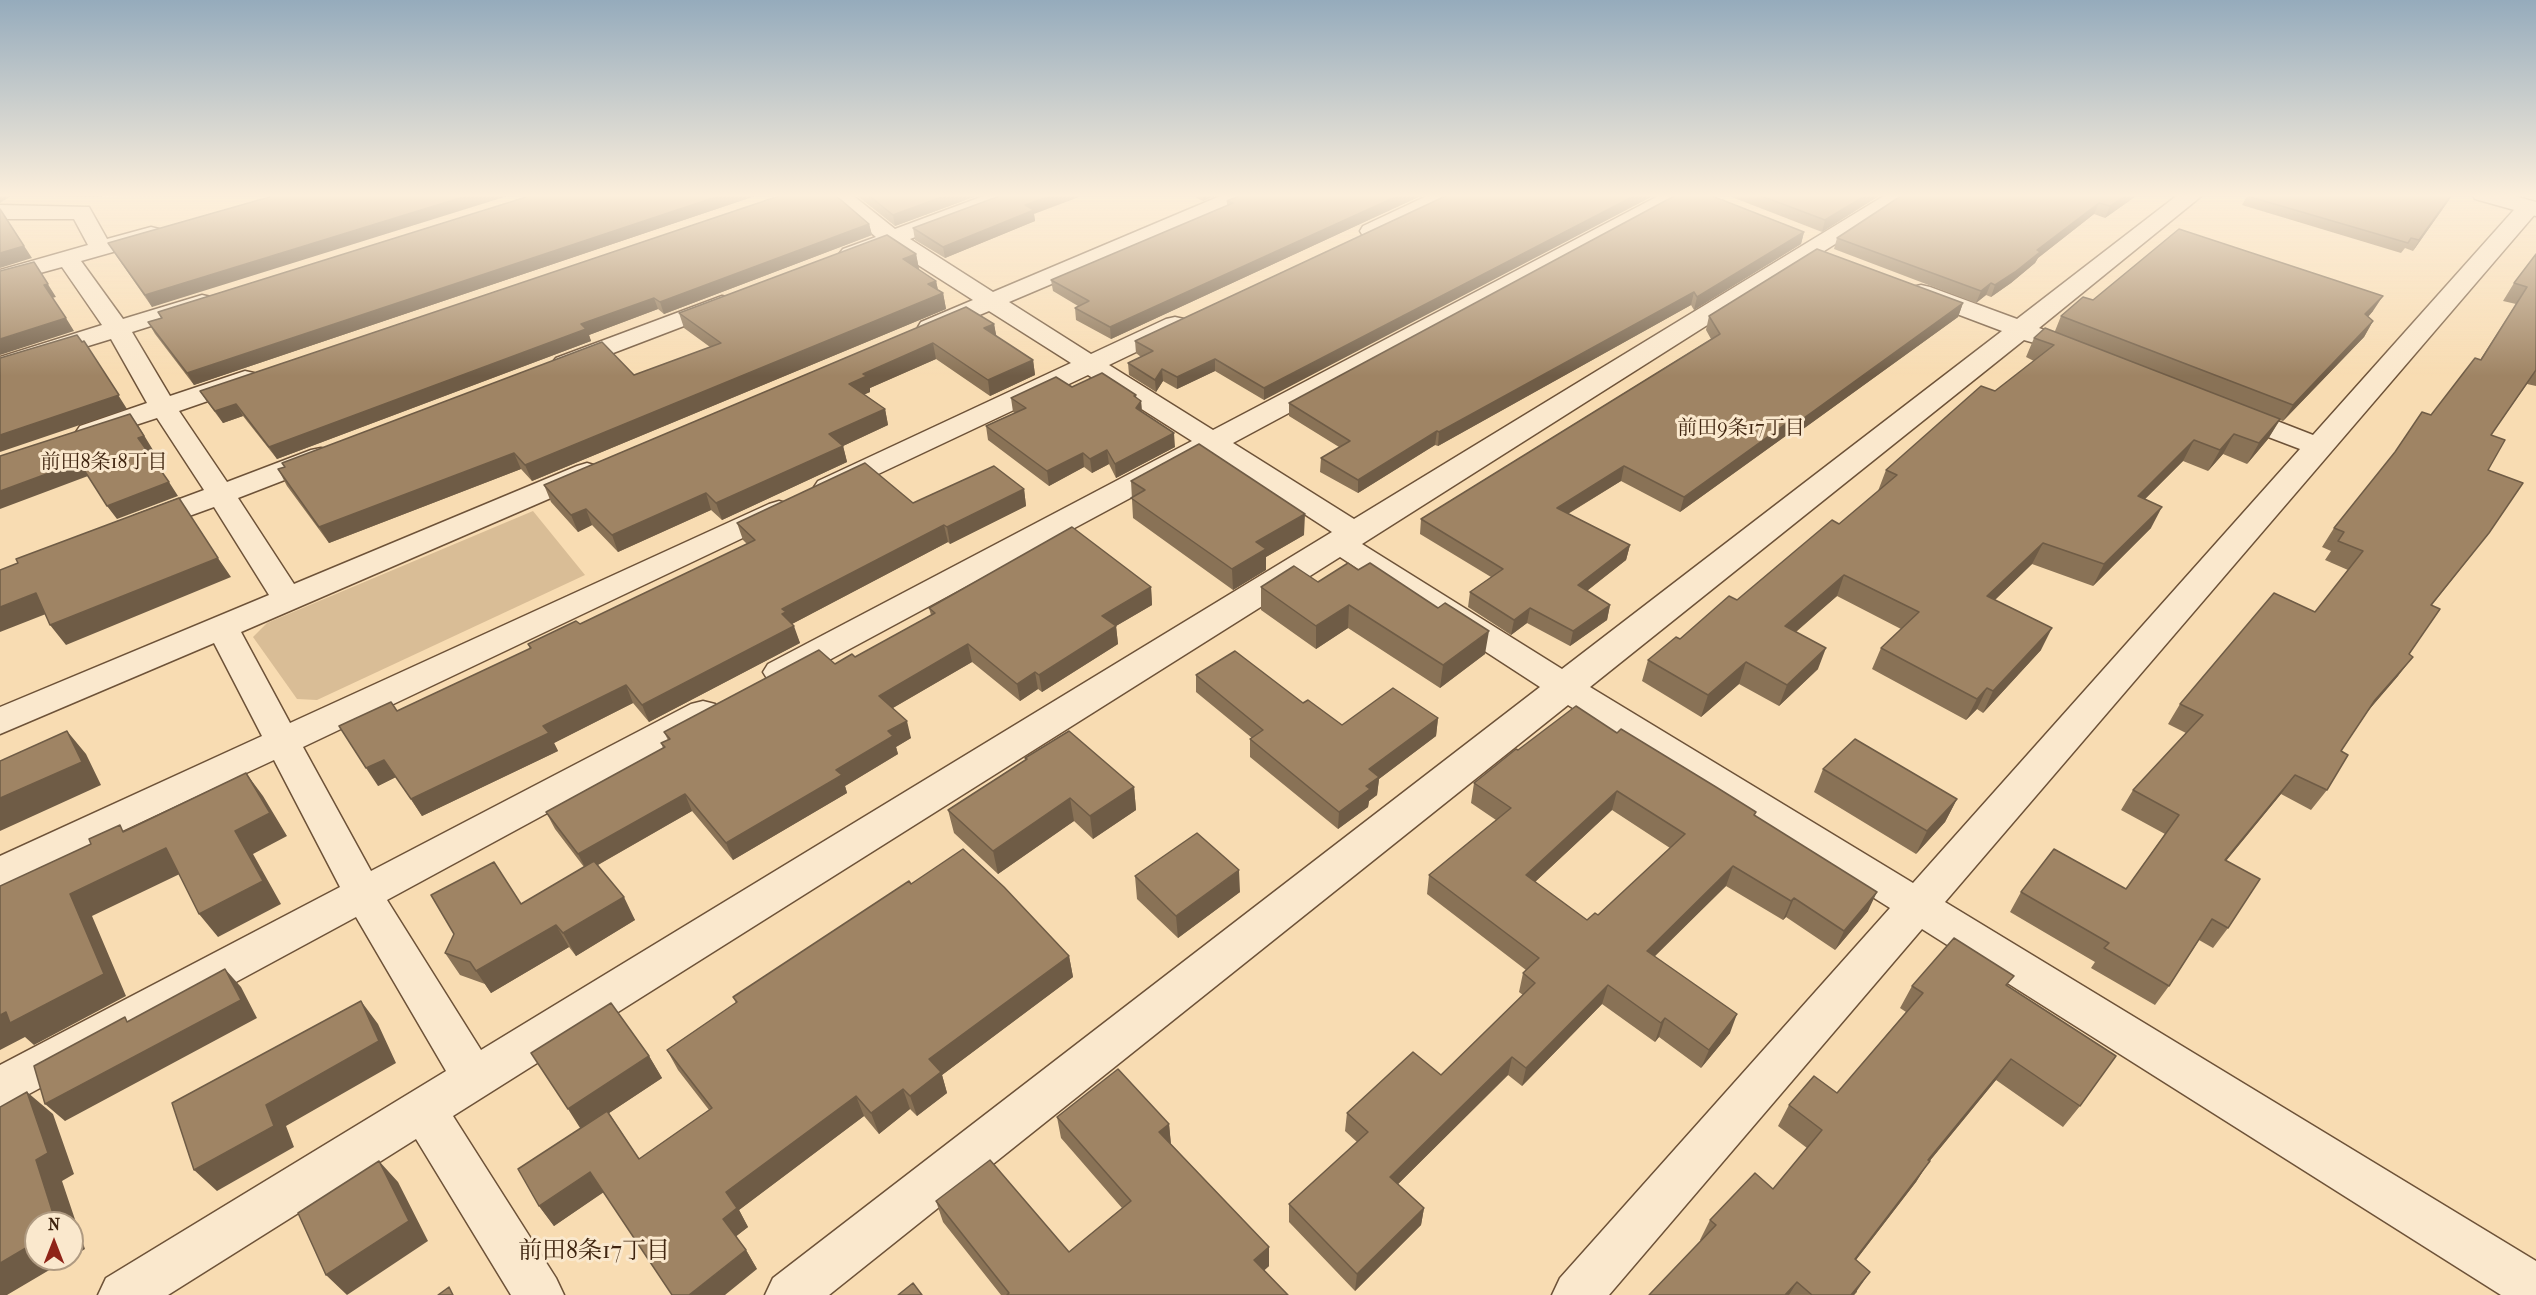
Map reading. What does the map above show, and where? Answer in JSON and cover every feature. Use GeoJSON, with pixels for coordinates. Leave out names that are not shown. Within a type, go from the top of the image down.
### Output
{"type":"FeatureCollection","features":[{"type":"Feature","properties":{"kind":"street"},"geometry":{"type":"LineString","coordinates":[[0,277],[79,254]]}},
{"type":"Feature","properties":{"kind":"street"},"geometry":{"type":"LineString","coordinates":[[825,264],[850,254]]}},
{"type":"Feature","properties":{"kind":"street"},"geometry":{"type":"LineString","coordinates":[[919,254],[1213,442],[1347,538],[1564,687],[2536,1289]]}},
{"type":"Feature","properties":{"kind":"street"},"geometry":{"type":"LineString","coordinates":[[904,338],[1101,254]]}},
{"type":"Feature","properties":{"kind":"street"},"geometry":{"type":"LineString","coordinates":[[0,1087],[1565,254]]}},
{"type":"Feature","properties":{"kind":"street"},"geometry":{"type":"LineString","coordinates":[[123,1295],[1347,538],[1810,254]]}},
{"type":"Feature","properties":{"kind":"street"},"geometry":{"type":"LineString","coordinates":[[790,1295],[2117,254]]}},
{"type":"Feature","properties":{"kind":"street"},"geometry":{"type":"LineString","coordinates":[[1577,1295],[2319,447],[2491,254]]}},
{"type":"Feature","properties":{"kind":"street"},"geometry":{"type":"LineString","coordinates":[[67,258],[117,328],[163,407],[221,494],[286,599]]}},
{"type":"Feature","properties":{"kind":"street"},"geometry":{"type":"LineString","coordinates":[[1900,284],[2065,347]]}},
{"type":"Feature","properties":{"kind":"street"},"geometry":{"type":"LineString","coordinates":[[545,370],[747,294]]}},
{"type":"Feature","properties":{"kind":"street"},"geometry":{"type":"LineString","coordinates":[[0,365],[219,297]]}},
{"type":"Feature","properties":{"kind":"street"},"geometry":{"type":"LineString","coordinates":[[0,873],[1203,311]]}},
{"type":"Feature","properties":{"kind":"street"},"geometry":{"type":"LineString","coordinates":[[65,441],[264,373]]}},
{"type":"Feature","properties":{"kind":"street"},"geometry":{"type":"LineString","coordinates":[[2208,404],[2319,447]]}},
{"type":"Feature","properties":{"kind":"street"},"geometry":{"type":"LineString","coordinates":[[122,531],[344,447]]}},
{"type":"Feature","properties":{"kind":"street"},"geometry":{"type":"LineString","coordinates":[[0,720],[606,464]]}},
{"type":"Feature","properties":{"kind":"street"},"geometry":{"type":"LineString","coordinates":[[222,627],[363,894],[474,1078]]}},
{"type":"Feature","properties":{"kind":"street"},"geometry":{"type":"LineString","coordinates":[[423,1109],[539,1295]]}},
{"type":"Feature","properties":{"kind":"shaded area"},"geometry":{"type":"Polygon","coordinates":[[[533,511],[585,575],[317,700],[297,699],[253,637],[267,623],[533,511]]]}},
{"type":"Feature","properties":{"kind":"building"},"geometry":{"type":"Polygon","coordinates":[[[116,254],[277,254],[145,295],[116,254]]]}},
{"type":"Feature","properties":{"kind":"building"},"geometry":{"type":"Polygon","coordinates":[[[342,254],[543,254],[187,373],[148,322],[162,318],[158,312],[342,254]]]}},
{"type":"Feature","properties":{"kind":"building"},"geometry":{"type":"Polygon","coordinates":[[[606,254],[787,254],[660,302],[654,298],[581,324],[586,329],[269,447],[236,404],[215,411],[200,391],[606,254]]]}},
{"type":"Feature","properties":{"kind":"building"},"geometry":{"type":"Polygon","coordinates":[[[835,254],[915,254],[903,259],[936,281],[928,284],[943,293],[525,465],[514,453],[319,527],[278,469],[285,467],[282,463],[602,342],[634,375],[721,343],[679,313],[835,254]]]}},
{"type":"Feature","properties":{"kind":"building"},"geometry":{"type":"Polygon","coordinates":[[[1111,254],[1269,254],[1110,327],[1075,308],[1089,301],[1051,280],[1111,254]]]}},
{"type":"Feature","properties":{"kind":"building"},"geometry":{"type":"Polygon","coordinates":[[[1320,254],[1521,254],[1264,388],[1215,359],[1177,377],[1162,369],[1155,380],[1128,363],[1153,351],[1135,341],[1320,254]]]}},
{"type":"Feature","properties":{"kind":"building"},"geometry":{"type":"Polygon","coordinates":[[[1566,254],[1767,254],[1697,297],[1694,292],[1439,432],[1437,431],[1358,480],[1321,458],[1350,441],[1289,403],[1566,254]]]}},
{"type":"Feature","properties":{"kind":"building"},"geometry":{"type":"Polygon","coordinates":[[[1808,254],[1832,254],[1963,303],[1797,423],[1791,420],[1684,497],[1624,466],[1557,508],[1630,545],[1578,585],[1610,605],[1573,631],[1530,608],[1514,620],[1470,592],[1503,569],[1421,519],[1720,334],[1709,316],[1808,254]]]}},
{"type":"Feature","properties":{"kind":"building"},"geometry":{"type":"Polygon","coordinates":[[[1882,254],[2037,254],[2015,272],[1995,285],[1991,283],[1981,291],[1882,254]]]}},
{"type":"Feature","properties":{"kind":"building"},"geometry":{"type":"Polygon","coordinates":[[[2148,254],[2256,254],[2383,296],[2365,314],[2373,321],[2293,405],[2061,316],[2083,297],[2093,300],[2148,254]]]}},
{"type":"Feature","properties":{"kind":"building"},"geometry":{"type":"Polygon","coordinates":[[[2536,254],[2536,370],[2491,435],[2505,440],[2488,470],[2523,483],[2489,533],[2431,605],[2440,609],[2409,654],[2413,657],[2375,700],[2341,751],[2348,755],[2327,790],[2295,775],[2225,860],[2260,879],[2228,928],[2212,919],[2169,986],[2104,948],[2109,943],[2021,892],[2054,849],[2126,889],[2179,815],[2133,790],[2203,715],[2180,704],[2274,593],[2315,612],[2363,551],[2338,541],[2344,532],[2334,528],[2395,452],[2422,412],[2431,415],[2475,358],[2481,360],[2527,287],[2514,283],[2536,254]]]}},
{"type":"Feature","properties":{"kind":"building"},"geometry":{"type":"Polygon","coordinates":[[[34,262],[48,284],[44,285],[66,318],[0,339],[0,271],[34,262]]]}},
{"type":"Feature","properties":{"kind":"building"},"geometry":{"type":"Polygon","coordinates":[[[966,307],[994,324],[984,328],[1033,360],[988,380],[933,343],[863,374],[867,376],[849,384],[885,409],[829,434],[843,446],[716,503],[706,493],[612,535],[586,509],[571,515],[544,485],[966,307]]]}},
{"type":"Feature","properties":{"kind":"building"},"geometry":{"type":"Polygon","coordinates":[[[2045,328],[2280,419],[2259,443],[2234,434],[2220,450],[2194,440],[2138,496],[2162,507],[2104,564],[2043,543],[1987,596],[2052,628],[1993,691],[1987,688],[1977,699],[1881,648],[1919,612],[1844,575],[1785,626],[1826,648],[1787,685],[1746,662],[1708,695],[1648,660],[1676,637],[1680,639],[1729,596],[1737,600],[1832,520],[1839,524],[1897,475],[1886,470],[1981,386],[1995,391],[2054,345],[2034,338],[2045,328]]]}},
{"type":"Feature","properties":{"kind":"building"},"geometry":{"type":"Polygon","coordinates":[[[77,335],[82,342],[84,341],[119,395],[0,435],[0,358],[77,335]]]}},
{"type":"Feature","properties":{"kind":"building"},"geometry":{"type":"Polygon","coordinates":[[[1102,373],[1136,395],[1134,396],[1141,401],[1136,408],[1174,433],[1115,464],[1107,450],[1090,459],[1083,453],[1047,471],[986,426],[1026,408],[1011,398],[1056,377],[1072,387],[1102,373]]]}},
{"type":"Feature","properties":{"kind":"building"},"geometry":{"type":"Polygon","coordinates":[[[130,414],[144,436],[138,438],[169,482],[107,506],[79,462],[0,491],[0,456],[130,414]]]}},
{"type":"Feature","properties":{"kind":"building"},"geometry":{"type":"Polygon","coordinates":[[[1199,444],[1305,514],[1256,542],[1266,549],[1232,569],[1131,498],[1145,490],[1131,481],[1199,444]]]}},
{"type":"Feature","properties":{"kind":"building"},"geometry":{"type":"Polygon","coordinates":[[[865,463],[913,503],[994,466],[1024,489],[947,527],[944,525],[782,609],[786,612],[782,614],[794,626],[642,705],[626,685],[543,726],[549,733],[411,799],[384,760],[366,768],[339,726],[391,702],[397,711],[531,648],[528,644],[576,621],[580,624],[755,540],[737,523],[865,463]]]}},
{"type":"Feature","properties":{"kind":"building"},"geometry":{"type":"Polygon","coordinates":[[[179,498],[218,558],[50,625],[36,593],[0,607],[0,570],[18,563],[16,559],[179,498]]]}},
{"type":"Feature","properties":{"kind":"building"},"geometry":{"type":"Polygon","coordinates":[[[1072,527],[1151,587],[1102,616],[1116,626],[1039,675],[1035,672],[1017,684],[968,644],[879,696],[907,721],[888,731],[893,736],[836,770],[842,775],[726,843],[685,794],[578,854],[546,812],[665,747],[661,743],[670,739],[664,732],[819,650],[835,664],[852,654],[855,657],[935,613],[929,608],[1072,527]]]}},
{"type":"Feature","properties":{"kind":"building"},"geometry":{"type":"Polygon","coordinates":[[[1348,563],[1358,570],[1370,563],[1438,608],[1445,603],[1489,631],[1443,665],[1349,605],[1316,626],[1261,587],[1294,566],[1318,582],[1348,563]]]}},
{"type":"Feature","properties":{"kind":"building"},"geometry":{"type":"Polygon","coordinates":[[[1235,651],[1303,703],[1308,700],[1342,725],[1393,688],[1438,718],[1369,769],[1379,777],[1366,786],[1370,789],[1339,812],[1250,739],[1263,730],[1196,675],[1235,651]]]}},
{"type":"Feature","properties":{"kind":"building"},"geometry":{"type":"Polygon","coordinates":[[[1576,706],[1617,733],[1621,729],[1716,787],[1756,812],[1754,815],[1877,892],[1844,931],[1794,898],[1791,901],[1733,866],[1647,951],[1737,1014],[1709,1050],[1665,1018],[1661,1023],[1608,985],[1526,1068],[1512,1057],[1390,1177],[1424,1208],[1357,1274],[1289,1204],[1368,1132],[1347,1113],[1413,1052],[1441,1075],[1535,983],[1523,973],[1539,958],[1429,875],[1511,808],[1474,783],[1516,749],[1518,750],[1576,706]],[[1617,791],[1526,875],[1587,920],[1595,913],[1598,915],[1685,834],[1617,791]]]}},
{"type":"Feature","properties":{"kind":"building"},"geometry":{"type":"Polygon","coordinates":[[[67,731],[82,762],[0,798],[0,761],[67,731]]]}},
{"type":"Feature","properties":{"kind":"building"},"geometry":{"type":"Polygon","coordinates":[[[1069,731],[1134,787],[1090,816],[1070,798],[993,851],[948,810],[1027,759],[1025,758],[1069,731]]]}},
{"type":"Feature","properties":{"kind":"building"},"geometry":{"type":"Polygon","coordinates":[[[1855,739],[1957,799],[1927,831],[1823,769],[1855,739]]]}},
{"type":"Feature","properties":{"kind":"building"},"geometry":{"type":"Polygon","coordinates":[[[246,773],[270,813],[235,831],[263,881],[199,914],[166,848],[70,894],[104,974],[10,1023],[6,1012],[0,1015],[0,886],[91,844],[89,839],[120,825],[123,832],[246,773]]]}},
{"type":"Feature","properties":{"kind":"building"},"geometry":{"type":"Polygon","coordinates":[[[1197,833],[1239,870],[1176,916],[1135,876],[1197,833]]]}},
{"type":"Feature","properties":{"kind":"building"},"geometry":{"type":"Polygon","coordinates":[[[963,849],[1004,887],[1069,956],[929,1059],[941,1072],[910,1096],[903,1089],[871,1113],[856,1096],[726,1192],[737,1208],[723,1219],[746,1250],[689,1295],[672,1295],[590,1172],[539,1206],[518,1169],[607,1111],[639,1159],[712,1108],[667,1050],[737,1002],[733,997],[909,881],[911,884],[963,849]]]}},
{"type":"Feature","properties":{"kind":"building"},"geometry":{"type":"Polygon","coordinates":[[[594,861],[624,897],[563,933],[556,925],[476,971],[470,962],[445,953],[454,934],[431,895],[494,862],[521,904],[594,861]]]}},
{"type":"Feature","properties":{"kind":"building"},"geometry":{"type":"Polygon","coordinates":[[[1954,938],[2014,976],[2006,985],[2116,1056],[2080,1106],[2011,1059],[1928,1160],[1930,1161],[1855,1259],[1870,1272],[1851,1295],[1812,1295],[1797,1282],[1785,1295],[1649,1295],[1716,1225],[1710,1220],[1755,1173],[1773,1189],[1822,1130],[1789,1105],[1814,1076],[1837,1093],[1923,993],[1912,986],[1954,938]]]}},
{"type":"Feature","properties":{"kind":"building"},"geometry":{"type":"Polygon","coordinates":[[[225,969],[241,1000],[45,1104],[34,1066],[125,1017],[127,1022],[225,969]]]}},
{"type":"Feature","properties":{"kind":"building"},"geometry":{"type":"Polygon","coordinates":[[[361,1001],[379,1041],[266,1105],[274,1126],[194,1170],[172,1103],[361,1001]]]}},
{"type":"Feature","properties":{"kind":"building"},"geometry":{"type":"Polygon","coordinates":[[[611,1003],[649,1056],[568,1109],[531,1053],[611,1003]]]}},
{"type":"Feature","properties":{"kind":"building"},"geometry":{"type":"Polygon","coordinates":[[[1118,1069],[1169,1124],[1159,1132],[1269,1247],[1254,1260],[1288,1295],[1007,1295],[1009,1293],[936,1201],[990,1160],[1069,1252],[1131,1201],[1057,1117],[1118,1069]]]}},
{"type":"Feature","properties":{"kind":"building"},"geometry":{"type":"Polygon","coordinates":[[[27,1092],[48,1153],[36,1160],[52,1211],[24,1211],[24,1249],[0,1263],[0,1107],[27,1092]]]}},
{"type":"Feature","properties":{"kind":"building"},"geometry":{"type":"Polygon","coordinates":[[[379,1161],[409,1221],[326,1275],[298,1213],[379,1161]]]}},
{"type":"Feature","properties":{"kind":"building"},"geometry":{"type":"Polygon","coordinates":[[[913,1283],[922,1295],[898,1295],[913,1283]]]}},
{"type":"Feature","properties":{"kind":"building"},"geometry":{"type":"Polygon","coordinates":[[[449,1287],[453,1295],[438,1295],[449,1287]]]}},
{"type":"Feature","properties":{"kind":"district","name":"前田9条17丁目"},"geometry":{"type":"Point","coordinates":[1741,429]}},
{"type":"Feature","properties":{"kind":"district","name":"前田8条18丁目"},"geometry":{"type":"Point","coordinates":[104,463]}},
{"type":"Feature","properties":{"kind":"district","name":"前田8条17丁目"},"geometry":{"type":"Point","coordinates":[594,1252]}}]}
